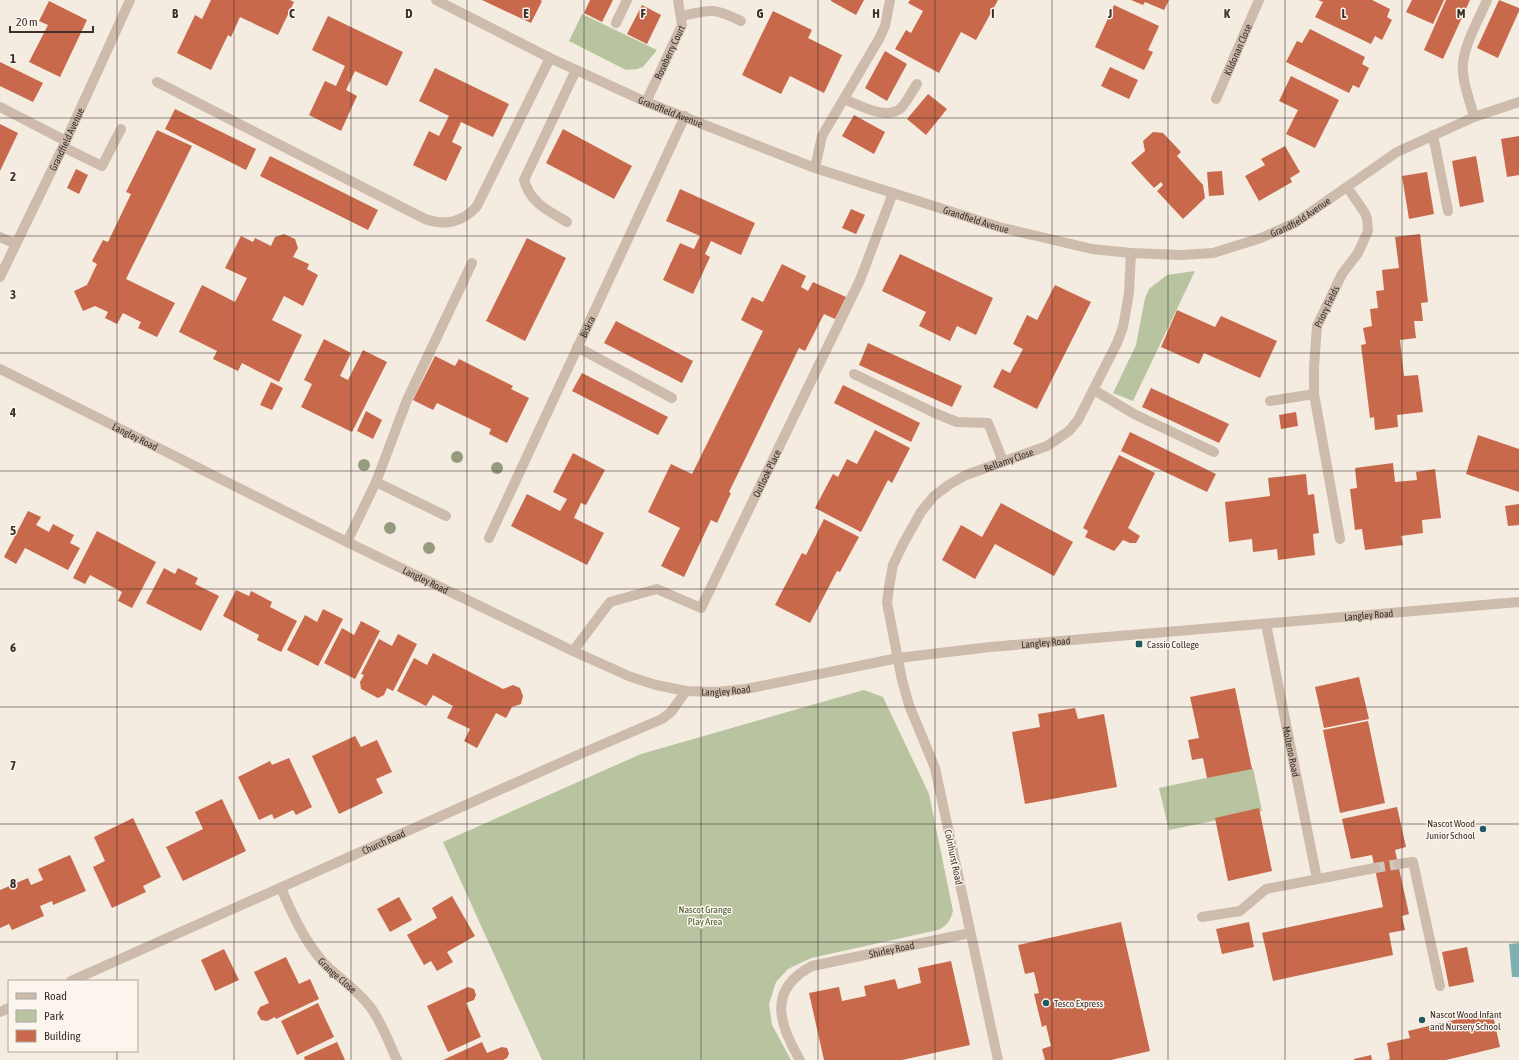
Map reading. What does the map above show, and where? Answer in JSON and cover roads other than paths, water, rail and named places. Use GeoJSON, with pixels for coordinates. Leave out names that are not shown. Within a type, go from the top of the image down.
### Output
{"type":"FeatureCollection","features":[{"type":"Feature","properties":{"kind":"street","name":"Grandfield Avenue"},"geometry":{"type":"LineString","coordinates":[[0,277],[64,144],[130,0]]}},
{"type":"Feature","properties":{"kind":"street","name":"Grandfield Avenue"},"geometry":{"type":"LineString","coordinates":[[436,0],[550,58],[646,102],[815,168],[999,227],[1092,249],[1130,254],[1180,255],[1213,253],[1237,247],[1261,238],[1295,223],[1397,152],[1474,117],[1519,102]]}},
{"type":"Feature","properties":{"kind":"street"},"geometry":{"type":"LineString","coordinates":[[616,23],[627,0]]}},
{"type":"Feature","properties":{"kind":"street","name":"Roseberry Court"},"geometry":{"type":"LineString","coordinates":[[646,102],[678,37],[682,25],[682,16],[678,0]]}},
{"type":"Feature","properties":{"kind":"street"},"geometry":{"type":"LineString","coordinates":[[815,168],[822,136],[879,39],[885,26],[890,0]]}},
{"type":"Feature","properties":{"kind":"street","name":"Kildonan Close"},"geometry":{"type":"LineString","coordinates":[[1216,99],[1259,0]]}},
{"type":"Feature","properties":{"kind":"street"},"geometry":{"type":"LineString","coordinates":[[1474,117],[1465,79],[1463,62],[1487,0]]}},
{"type":"Feature","properties":{"kind":"street"},"geometry":{"type":"LineString","coordinates":[[682,16],[708,10],[721,11],[742,21]]}},
{"type":"Feature","properties":{"kind":"street"},"geometry":{"type":"LineString","coordinates":[[157,82],[425,219],[443,223],[462,219],[478,206],[550,58]]}},
{"type":"Feature","properties":{"kind":"street"},"geometry":{"type":"LineString","coordinates":[[567,222],[535,201],[527,191],[524,180],[576,70]]}},
{"type":"Feature","properties":{"kind":"street"},"geometry":{"type":"LineString","coordinates":[[844,99],[881,113],[894,112],[901,108],[917,84]]}},
{"type":"Feature","properties":{"kind":"street"},"geometry":{"type":"LineString","coordinates":[[0,107],[102,166],[121,129]]}},
{"type":"Feature","properties":{"kind":"street","name":"Biskra"},"geometry":{"type":"LineString","coordinates":[[489,538],[684,116]]}},
{"type":"Feature","properties":{"kind":"street"},"geometry":{"type":"LineString","coordinates":[[1433,135],[1448,211]]}},
{"type":"Feature","properties":{"kind":"street","name":"Priory Fields"},"geometry":{"type":"LineString","coordinates":[[1340,539],[1314,394],[1314,367],[1317,326],[1342,274],[1358,253],[1368,231],[1365,213],[1347,187]]}},
{"type":"Feature","properties":{"kind":"street","name":"Outlook Place"},"geometry":{"type":"LineString","coordinates":[[574,651],[610,602],[657,589],[701,608],[860,280],[893,194]]}},
{"type":"Feature","properties":{"kind":"street"},"geometry":{"type":"LineString","coordinates":[[0,237],[16,244]]}},
{"type":"Feature","properties":{"kind":"street","name":"Bellamy Close"},"geometry":{"type":"LineString","coordinates":[[898,658],[887,603],[894,565],[920,512],[934,496],[950,484],[966,475],[1047,446],[1067,434],[1078,420],[1094,390],[1123,327],[1129,293],[1130,254]]}},
{"type":"Feature","properties":{"kind":"street"},"geometry":{"type":"LineString","coordinates":[[347,542],[376,482],[407,400],[472,263]]}},
{"type":"Feature","properties":{"kind":"street"},"geometry":{"type":"LineString","coordinates":[[577,347],[672,398]]}},
{"type":"Feature","properties":{"kind":"street","name":"Langley Road"},"geometry":{"type":"LineString","coordinates":[[0,369],[347,542],[574,651],[631,677],[686,691],[716,692],[746,689],[898,658],[990,647],[1519,602]]}},
{"type":"Feature","properties":{"kind":"street"},"geometry":{"type":"LineString","coordinates":[[854,374],[937,414],[958,422],[988,423],[1003,461]]}},
{"type":"Feature","properties":{"kind":"street"},"geometry":{"type":"LineString","coordinates":[[1094,390],[1134,414],[1214,452]]}},
{"type":"Feature","properties":{"kind":"street"},"geometry":{"type":"LineString","coordinates":[[1270,401],[1314,394]]}},
{"type":"Feature","properties":{"kind":"street"},"geometry":{"type":"LineString","coordinates":[[376,482],[446,516]]}},
{"type":"Feature","properties":{"kind":"street","name":"Molteno Road"},"geometry":{"type":"LineString","coordinates":[[1266,624],[1317,879]]}},
{"type":"Feature","properties":{"kind":"street","name":"Colnhurst Road"},"geometry":{"type":"LineString","coordinates":[[898,658],[909,705],[935,768],[998,1060]]}},
{"type":"Feature","properties":{"kind":"street","name":"Church Road"},"geometry":{"type":"LineString","coordinates":[[73,980],[571,758],[652,724],[671,712],[686,691]]}},
{"type":"Feature","properties":{"kind":"street"},"geometry":{"type":"LineString","coordinates":[[1399,864],[1413,862],[1440,986]]}},
{"type":"Feature","properties":{"kind":"street"},"geometry":{"type":"LineString","coordinates":[[1202,918],[1240,911],[1266,889],[1375,868]]}},
{"type":"Feature","properties":{"kind":"street","name":"Grange Close"},"geometry":{"type":"LineString","coordinates":[[281,888],[294,918],[310,946],[324,962],[371,1008],[397,1060]]}},
{"type":"Feature","properties":{"kind":"street","name":"Shirley Road"},"geometry":{"type":"LineString","coordinates":[[800,1060],[780,1016],[784,990],[791,980],[800,972],[812,966],[970,933]]}},
{"type":"Feature","properties":{"kind":"water"},"geometry":{"type":"Polygon","coordinates":[[[1519,943],[1519,977],[1512,977],[1509,944],[1519,943]]]}},
{"type":"Feature","properties":{"kind":"tunnel"},"geometry":{"type":"LineString","coordinates":[[1375,868],[1399,864]]}},
{"type":"Feature","properties":{"kind":"place","name":"Cassio College"},"geometry":{"type":"Point","coordinates":[1139,644]}},
{"type":"Feature","properties":{"kind":"place","name":"Nascot Wood Junior School"},"geometry":{"type":"Point","coordinates":[1483,829]}},
{"type":"Feature","properties":{"kind":"place","name":"Tesco Express"},"geometry":{"type":"Point","coordinates":[1046,1003]}},
{"type":"Feature","properties":{"kind":"place","name":"Nascot Wood Infant and Nursery School"},"geometry":{"type":"Point","coordinates":[1422,1020]}},
{"type":"Feature","properties":{"kind":"park label","name":"Nascot Grange Play Area"},"geometry":{"type":"Point","coordinates":[705,914]}}]}
